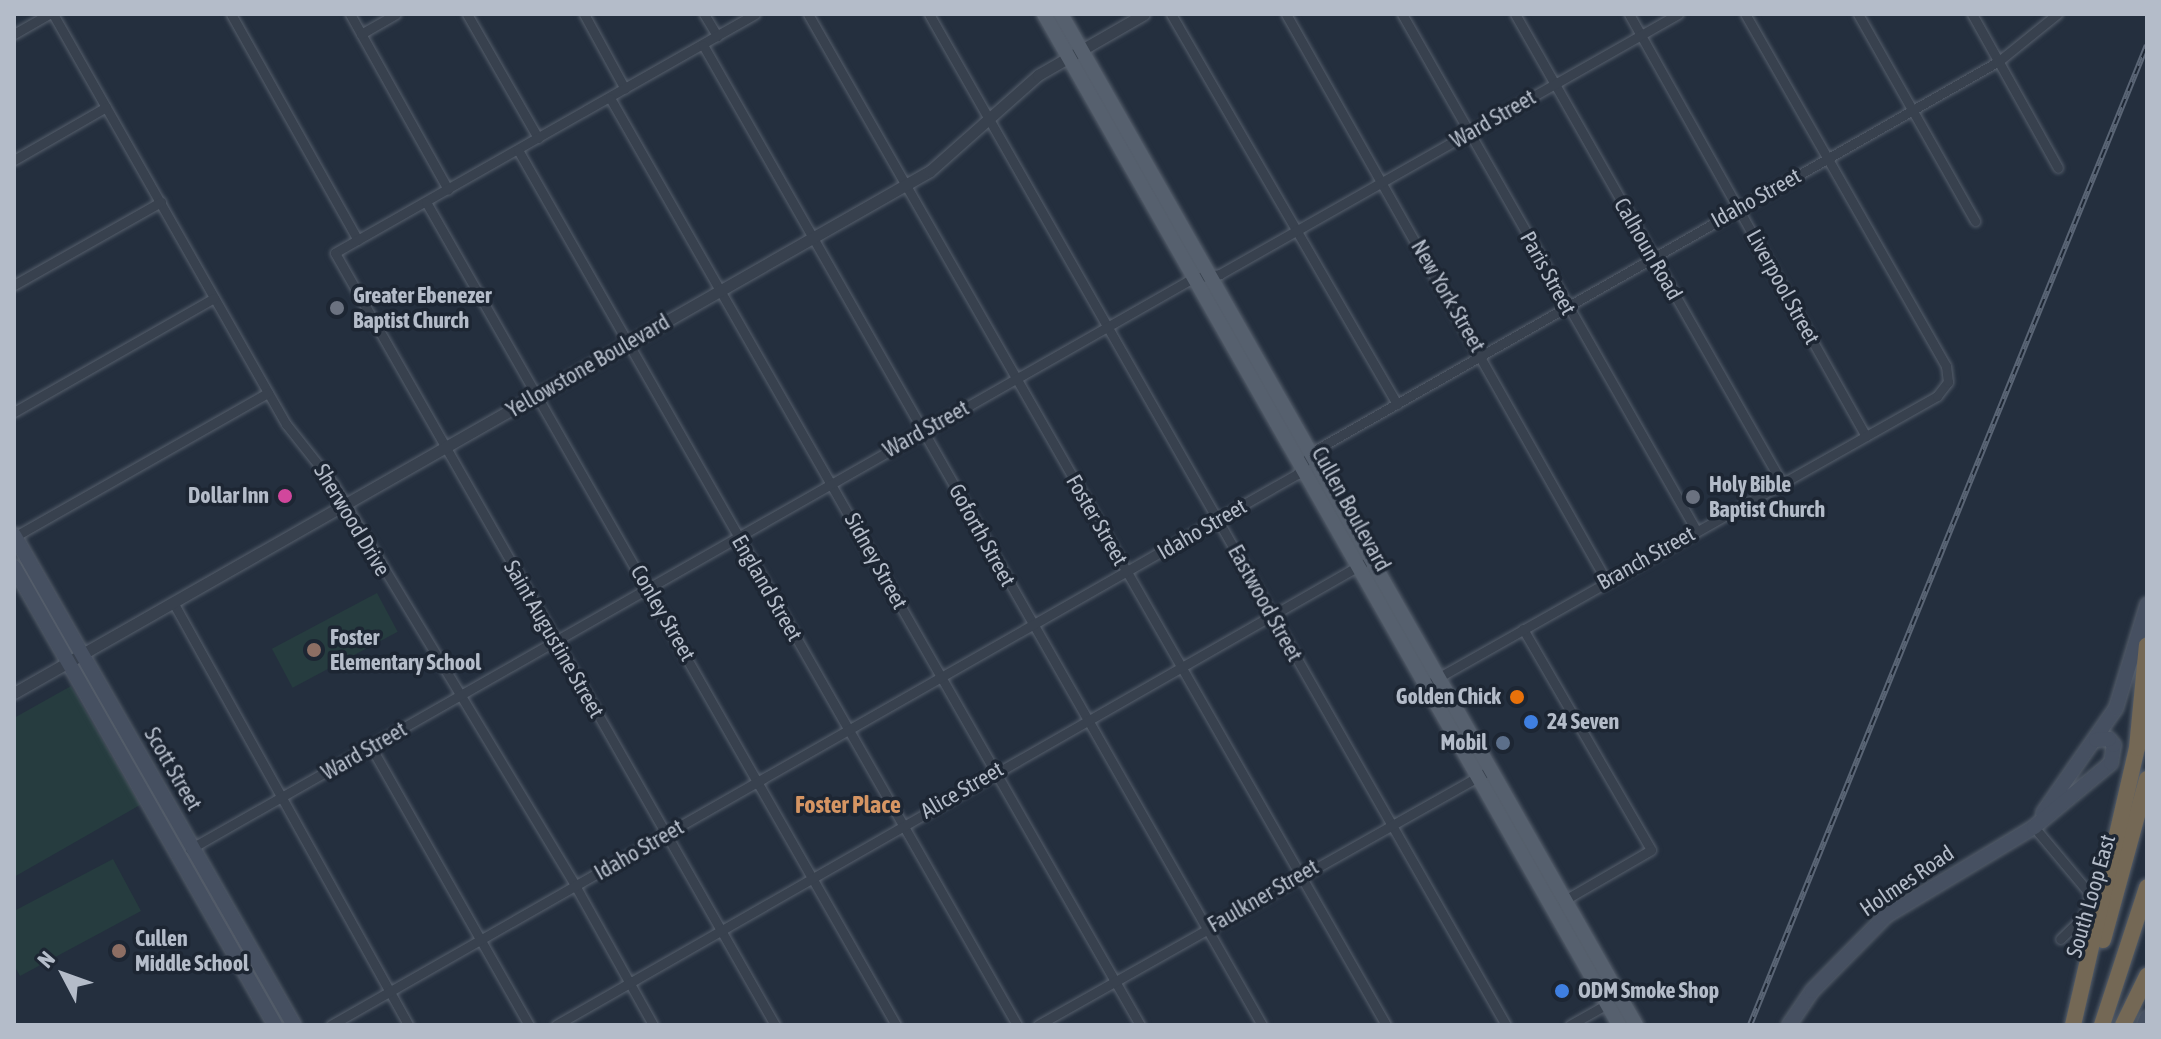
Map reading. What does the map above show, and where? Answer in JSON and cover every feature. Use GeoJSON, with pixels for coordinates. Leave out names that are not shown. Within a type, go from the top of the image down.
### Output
{"type":"FeatureCollection","features":[{"type":"Feature","properties":{"kind":"highway"},"geometry":{"type":"LineString","coordinates":[[2074,1025],[2137,748],[2147,645]]}},
{"type":"Feature","properties":{"kind":"highway","name":"South Loop East"},"geometry":{"type":"LineString","coordinates":[[2074,1025],[2147,779]]}},
{"type":"Feature","properties":{"kind":"highway"},"geometry":{"type":"LineString","coordinates":[[2102,1025],[2147,887]]}},
{"type":"Feature","properties":{"kind":"highway"},"geometry":{"type":"LineString","coordinates":[[2123,1025],[2147,976]]}},
{"type":"Feature","properties":{"kind":"main road","name":"Cullen Boulevard"},"geometry":{"type":"LineString","coordinates":[[1044,14],[1067,56],[1211,277],[1303,467],[1364,563],[1613,1001],[1636,1025]]}},
{"type":"Feature","properties":{"kind":"main road","name":"Cullen Boulevard"},"geometry":{"type":"LineString","coordinates":[[1061,14],[1193,278],[1312,452],[1364,563]]}},
{"type":"Feature","properties":{"kind":"main road","name":"Scott Street"},"geometry":{"type":"LineString","coordinates":[[14,536],[294,1025]]}},
{"type":"Feature","properties":{"kind":"main road","name":"Scott Street"},"geometry":{"type":"LineString","coordinates":[[14,567],[275,1025]]}},
{"type":"Feature","properties":{"kind":"main road"},"geometry":{"type":"LineString","coordinates":[[2096,740],[2126,685],[2147,605]]}},
{"type":"Feature","properties":{"kind":"main road","name":"Holmes Road"},"geometry":{"type":"LineString","coordinates":[[1789,1025],[1812,991],[1886,916],[2034,827],[2111,763],[2114,745],[2109,739],[2096,740],[2034,827]]}},
{"type":"Feature","properties":{"kind":"main road"},"geometry":{"type":"LineString","coordinates":[[135,779],[149,771]]}},
{"type":"Feature","properties":{"kind":"main road","name":"Cullen Boulevard"},"geometry":{"type":"LineString","coordinates":[[1613,1001],[1619,1025]]}},
{"type":"Feature","properties":{"kind":"main road"},"geometry":{"type":"LineString","coordinates":[[2144,1025],[2147,1018]]}},
{"type":"Feature","properties":{"kind":"street"},"geometry":{"type":"LineString","coordinates":[[14,34],[51,14]]}},
{"type":"Feature","properties":{"kind":"street","name":"Sherwood Drive"},"geometry":{"type":"LineString","coordinates":[[51,14],[268,393],[345,504],[462,695],[576,887],[653,1025]]}},
{"type":"Feature","properties":{"kind":"street"},"geometry":{"type":"LineString","coordinates":[[231,14],[358,240],[755,14]]}},
{"type":"Feature","properties":{"kind":"street"},"geometry":{"type":"LineString","coordinates":[[350,14],[448,189]]}},
{"type":"Feature","properties":{"kind":"street"},"geometry":{"type":"LineString","coordinates":[[361,34],[396,14]]}},
{"type":"Feature","properties":{"kind":"street"},"geometry":{"type":"LineString","coordinates":[[467,14],[538,138]]}},
{"type":"Feature","properties":{"kind":"street"},"geometry":{"type":"LineString","coordinates":[[584,14],[625,89]]}},
{"type":"Feature","properties":{"kind":"street"},"geometry":{"type":"LineString","coordinates":[[704,14],[717,36]]}},
{"type":"Feature","properties":{"kind":"street","name":"Foster Street"},"geometry":{"type":"LineString","coordinates":[[808,14],[903,186],[1386,1025]]}},
{"type":"Feature","properties":{"kind":"street","name":"Eastwood Street"},"geometry":{"type":"LineString","coordinates":[[929,14],[1506,1025]]}},
{"type":"Feature","properties":{"kind":"street","name":"Yellowstone Boulevard"},"geometry":{"type":"LineString","coordinates":[[14,693],[903,186],[955,153],[989,118],[1067,56],[1144,14]]}},
{"type":"Feature","properties":{"kind":"street"},"geometry":{"type":"LineString","coordinates":[[1171,14],[1397,404]]}},
{"type":"Feature","properties":{"kind":"street","name":"New York Street"},"geometry":{"type":"LineString","coordinates":[[1286,14],[1606,580]]}},
{"type":"Feature","properties":{"kind":"street","name":"Paris Street"},"geometry":{"type":"LineString","coordinates":[[1402,14],[1696,530]]}},
{"type":"Feature","properties":{"kind":"street","name":"Calhoun Road"},"geometry":{"type":"LineString","coordinates":[[1515,14],[1782,483]]}},
{"type":"Feature","properties":{"kind":"street","name":"Liverpool Street"},"geometry":{"type":"LineString","coordinates":[[1629,14],[1866,436]]}},
{"type":"Feature","properties":{"kind":"street","name":"Ward Street"},"geometry":{"type":"LineString","coordinates":[[179,855],[1193,278],[1211,277],[1296,231],[1678,14]]}},
{"type":"Feature","properties":{"kind":"street"},"geometry":{"type":"LineString","coordinates":[[1745,14],[1826,158]]}},
{"type":"Feature","properties":{"kind":"street"},"geometry":{"type":"LineString","coordinates":[[1858,14],[1975,221]]}},
{"type":"Feature","properties":{"kind":"street"},"geometry":{"type":"LineString","coordinates":[[1972,14],[2058,168]]}},
{"type":"Feature","properties":{"kind":"street","name":"Idaho Street"},"geometry":{"type":"LineString","coordinates":[[331,1025],[1218,520],[1303,467],[1312,452],[1737,207],[1999,61],[2057,14]]}},
{"type":"Feature","properties":{"kind":"street","name":"Goforth Street"},"geometry":{"type":"LineString","coordinates":[[703,45],[1262,1025]]}},
{"type":"Feature","properties":{"kind":"street","name":"Sidney Street"},"geometry":{"type":"LineString","coordinates":[[610,98],[1140,1025]]}},
{"type":"Feature","properties":{"kind":"street"},"geometry":{"type":"LineString","coordinates":[[14,160],[106,107]]}},
{"type":"Feature","properties":{"kind":"street","name":"England Street"},"geometry":{"type":"LineString","coordinates":[[518,150],[1017,1025]]}},
{"type":"Feature","properties":{"kind":"street","name":"Branch Street"},"geometry":{"type":"LineString","coordinates":[[1431,682],[1606,580],[1937,396],[1948,382],[1946,366],[1826,158]]}},
{"type":"Feature","properties":{"kind":"street"},"geometry":{"type":"LineString","coordinates":[[14,285],[161,202]]}},
{"type":"Feature","properties":{"kind":"street","name":"Conley Street"},"geometry":{"type":"LineString","coordinates":[[426,202],[896,1025]]}},
{"type":"Feature","properties":{"kind":"street","name":"Saint Augustine Street"},"geometry":{"type":"LineString","coordinates":[[358,240],[335,253],[775,1025]]}},
{"type":"Feature","properties":{"kind":"street"},"geometry":{"type":"LineString","coordinates":[[14,412],[214,298]]}},
{"type":"Feature","properties":{"kind":"street"},"geometry":{"type":"LineString","coordinates":[[14,536],[268,393]]}},
{"type":"Feature","properties":{"kind":"street","name":"Alice Street"},"geometry":{"type":"LineString","coordinates":[[556,1025],[1086,718],[1364,563]]}},
{"type":"Feature","properties":{"kind":"street"},"geometry":{"type":"LineString","coordinates":[[174,604],[408,1025]]}},
{"type":"Feature","properties":{"kind":"street"},"geometry":{"type":"LineString","coordinates":[[1523,629],[1651,850],[1558,904]]}},
{"type":"Feature","properties":{"kind":"street"},"geometry":{"type":"LineString","coordinates":[[371,747],[529,1025]]}},
{"type":"Feature","properties":{"kind":"street","name":"Faulkner Street"},"geometry":{"type":"LineString","coordinates":[[1038,1025],[1483,774]]}},
{"type":"Feature","properties":{"kind":"street"},"geometry":{"type":"LineString","coordinates":[[2034,827],[2090,894],[2084,916],[2060,939]]}},
{"type":"Feature","properties":{"kind":"street"},"geometry":{"type":"LineString","coordinates":[[1570,1025],[1613,1001]]}},
{"type":"Feature","properties":{"kind":"green space"},"geometry":{"type":"Polygon","coordinates":[[[377,593],[398,632],[293,688],[272,649],[377,593]]]}},
{"type":"Feature","properties":{"kind":"green space"},"geometry":{"type":"Polygon","coordinates":[[[71,686],[140,805],[14,877],[14,718],[71,686]]]}},
{"type":"Feature","properties":{"kind":"green space"},"geometry":{"type":"Polygon","coordinates":[[[113,859],[141,911],[20,976],[14,965],[14,911],[113,859]]]}},
{"type":"Feature","properties":{"kind":"railway"},"geometry":{"type":"LineString","coordinates":[[1750,1025],[2147,45]]}},
{"type":"Feature","properties":{"kind":"place","name":"Greater Ebenezer Baptist Church"},"geometry":{"type":"Point","coordinates":[337,308]}},
{"type":"Feature","properties":{"kind":"place","name":"Dollar Inn"},"geometry":{"type":"Point","coordinates":[285,496]}},
{"type":"Feature","properties":{"kind":"place","name":"Holy Bible Baptist Church"},"geometry":{"type":"Point","coordinates":[1693,497]}},
{"type":"Feature","properties":{"kind":"place","name":"Foster Elementary School"},"geometry":{"type":"Point","coordinates":[314,650]}},
{"type":"Feature","properties":{"kind":"place","name":"Golden Chick"},"geometry":{"type":"Point","coordinates":[1517,697]}},
{"type":"Feature","properties":{"kind":"place","name":"24 Seven"},"geometry":{"type":"Point","coordinates":[1531,722]}},
{"type":"Feature","properties":{"kind":"place","name":"Mobil"},"geometry":{"type":"Point","coordinates":[1503,743]}},
{"type":"Feature","properties":{"kind":"place","name":"Cullen Middle School"},"geometry":{"type":"Point","coordinates":[119,951]}},
{"type":"Feature","properties":{"kind":"place","name":"ODM Smoke Shop"},"geometry":{"type":"Point","coordinates":[1562,991]}},
{"type":"Feature","properties":{"kind":"district","name":"Foster Place"},"geometry":{"type":"Point","coordinates":[848,805]}}]}
